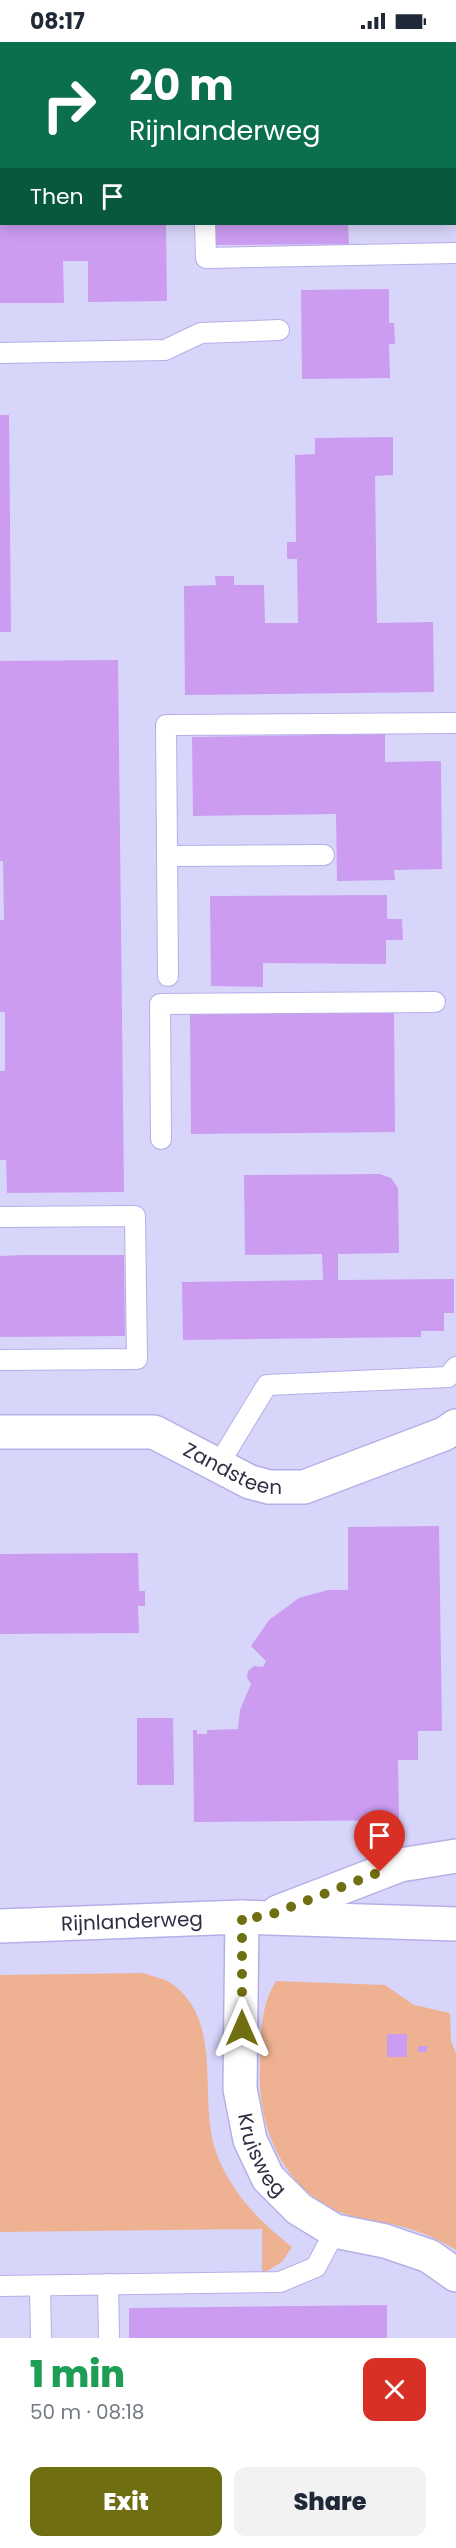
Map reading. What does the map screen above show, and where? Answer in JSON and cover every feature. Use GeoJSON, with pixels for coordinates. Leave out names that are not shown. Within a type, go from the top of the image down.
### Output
{"type":"FeatureCollection","features":[{"type":"Feature","properties":{"kind":"street","name":"Zandsteen"},"geometry":{"type":"LineString","coordinates":[[0,1432],[154,1432],[217,1467],[250,1482],[269,1487],[304,1487],[444,1434],[456,1426]]}},
{"type":"Feature","properties":{"kind":"street","name":"Rijnlanderweg"},"geometry":{"type":"LineString","coordinates":[[253,1917],[400,1865],[456,1856]]}},
{"type":"Feature","properties":{"kind":"street","name":"Rijnlanderweg"},"geometry":{"type":"LineString","coordinates":[[0,1926],[253,1917],[456,1924]]}},
{"type":"Feature","properties":{"kind":"street","name":"Kruisweg"},"geometry":{"type":"LineString","coordinates":[[253,1917],[240,2089],[250,2140],[268,2178],[299,2209],[335,2231],[385,2241],[429,2256],[456,2275]]}},
{"type":"Feature","properties":{"kind":"lane"},"geometry":{"type":"LineString","coordinates":[[205,225],[206,258],[456,253]]}},
{"type":"Feature","properties":{"kind":"lane"},"geometry":{"type":"LineString","coordinates":[[0,353],[165,350],[201,333],[279,330]]}},
{"type":"Feature","properties":{"kind":"lane"},"geometry":{"type":"LineString","coordinates":[[168,976],[166,725],[456,723]]}},
{"type":"Feature","properties":{"kind":"lane"},"geometry":{"type":"LineString","coordinates":[[167,856],[324,855]]}},
{"type":"Feature","properties":{"kind":"lane"},"geometry":{"type":"LineString","coordinates":[[161,1139],[160,1004],[435,1002]]}},
{"type":"Feature","properties":{"kind":"lane"},"geometry":{"type":"LineString","coordinates":[[0,1217],[135,1216],[137,1359],[0,1360]]}},
{"type":"Feature","properties":{"kind":"lane"},"geometry":{"type":"LineString","coordinates":[[217,1467],[267,1385],[447,1377],[456,1367]]}},
{"type":"Feature","properties":{"kind":"lane"},"geometry":{"type":"LineString","coordinates":[[0,2286],[280,2282],[316,2267],[335,2231]]}},
{"type":"Feature","properties":{"kind":"lane"},"geometry":{"type":"LineString","coordinates":[[108,2284],[109,2338]]}},
{"type":"Feature","properties":{"kind":"lane"},"geometry":{"type":"LineString","coordinates":[[40,2286],[41,2338]]}},
{"type":"Feature","properties":{"kind":"shaded area"},"geometry":{"type":"Polygon","coordinates":[[[0,225],[456,225],[456,2338],[0,2338],[0,225]]]}},
{"type":"Feature","properties":{"kind":"shaded area"},"geometry":{"type":"Polygon","coordinates":[[[143,1973],[169,1982],[187,1998],[198,2016],[207,2060],[211,2130],[222,2167],[247,2205],[292,2247],[282,2262],[262,2274],[262,2229],[0,2232],[0,1975],[143,1973]]]}},
{"type":"Feature","properties":{"kind":"shaded area"},"geometry":{"type":"Polygon","coordinates":[[[276,1981],[385,1985],[414,2005],[450,2013],[451,2041],[456,2053],[456,2250],[416,2231],[348,2215],[326,2205],[292,2176],[270,2136],[260,2092],[262,2023],[266,2002],[276,1981]]]}},
{"type":"Feature","properties":{"kind":"building"},"geometry":{"type":"Polygon","coordinates":[[[0,225],[166,225],[167,301],[88,302],[88,261],[63,261],[64,303],[0,303],[0,225]]]}},
{"type":"Feature","properties":{"kind":"building"},"geometry":{"type":"Polygon","coordinates":[[[215,225],[348,225],[349,244],[216,245],[215,225]]]}},
{"type":"Feature","properties":{"kind":"building"},"geometry":{"type":"Polygon","coordinates":[[[389,289],[389,323],[394,323],[395,344],[389,344],[390,378],[302,379],[301,290],[389,289]]]}},
{"type":"Feature","properties":{"kind":"building"},"geometry":{"type":"Polygon","coordinates":[[[0,415],[9,415],[11,632],[0,632],[0,415]]]}},
{"type":"Feature","properties":{"kind":"building"},"geometry":{"type":"Polygon","coordinates":[[[393,437],[393,475],[375,476],[377,623],[433,622],[434,692],[185,695],[184,586],[216,585],[215,576],[234,576],[234,585],[264,585],[265,623],[298,623],[297,559],[287,559],[287,542],[296,542],[295,455],[315,454],[315,438],[393,437]]]}},
{"type":"Feature","properties":{"kind":"building"},"geometry":{"type":"Polygon","coordinates":[[[118,660],[124,1192],[7,1193],[6,1160],[0,1160],[0,1071],[5,1071],[5,1012],[0,1012],[0,920],[4,920],[3,861],[0,861],[0,661],[118,660]]]}},
{"type":"Feature","properties":{"kind":"building"},"geometry":{"type":"Polygon","coordinates":[[[385,734],[385,762],[441,761],[442,869],[394,870],[395,880],[337,881],[336,814],[193,816],[192,737],[385,734]]]}},
{"type":"Feature","properties":{"kind":"building"},"geometry":{"type":"Polygon","coordinates":[[[387,895],[387,919],[402,919],[403,940],[386,940],[386,964],[263,963],[263,987],[211,986],[210,896],[387,895]]]}},
{"type":"Feature","properties":{"kind":"building"},"geometry":{"type":"Polygon","coordinates":[[[394,1012],[395,1132],[191,1134],[190,1014],[394,1012]]]}},
{"type":"Feature","properties":{"kind":"building"},"geometry":{"type":"Polygon","coordinates":[[[380,1174],[391,1178],[398,1188],[399,1253],[338,1254],[338,1280],[454,1279],[454,1313],[444,1313],[444,1331],[421,1331],[421,1337],[183,1340],[182,1282],[323,1280],[322,1254],[245,1255],[244,1175],[380,1174]]]}},
{"type":"Feature","properties":{"kind":"building"},"geometry":{"type":"Polygon","coordinates":[[[124,1255],[125,1336],[0,1337],[0,1256],[124,1255]]]}},
{"type":"Feature","properties":{"kind":"building"},"geometry":{"type":"Polygon","coordinates":[[[439,1526],[442,1731],[418,1731],[418,1760],[398,1760],[399,1820],[194,1822],[193,1730],[197,1730],[197,1734],[207,1734],[207,1730],[238,1729],[240,1710],[251,1684],[247,1678],[248,1671],[254,1666],[263,1667],[266,1661],[251,1646],[269,1620],[299,1598],[328,1590],[348,1590],[348,1527],[439,1526]]]}},
{"type":"Feature","properties":{"kind":"building"},"geometry":{"type":"Polygon","coordinates":[[[138,1553],[139,1591],[145,1591],[145,1606],[138,1606],[139,1633],[0,1634],[0,1554],[138,1553]]]}},
{"type":"Feature","properties":{"kind":"building"},"geometry":{"type":"Polygon","coordinates":[[[137,1718],[173,1718],[174,1785],[137,1785],[137,1718]]]}},
{"type":"Feature","properties":{"kind":"building"},"geometry":{"type":"Polygon","coordinates":[[[387,2034],[407,2034],[407,2057],[387,2057],[387,2034]]]}},
{"type":"Feature","properties":{"kind":"building"},"geometry":{"type":"Polygon","coordinates":[[[418,2046],[427,2046],[427,2052],[418,2052],[418,2046]]]}},
{"type":"Feature","properties":{"kind":"building"},"geometry":{"type":"Polygon","coordinates":[[[387,2305],[387,2338],[129,2338],[129,2308],[387,2305]]]}},
{"type":"Feature","properties":{"kind":"route"},"geometry":{"type":"LineString","coordinates":[[242,2028],[242,1917],[265,1917],[380,1872]]}}]}
